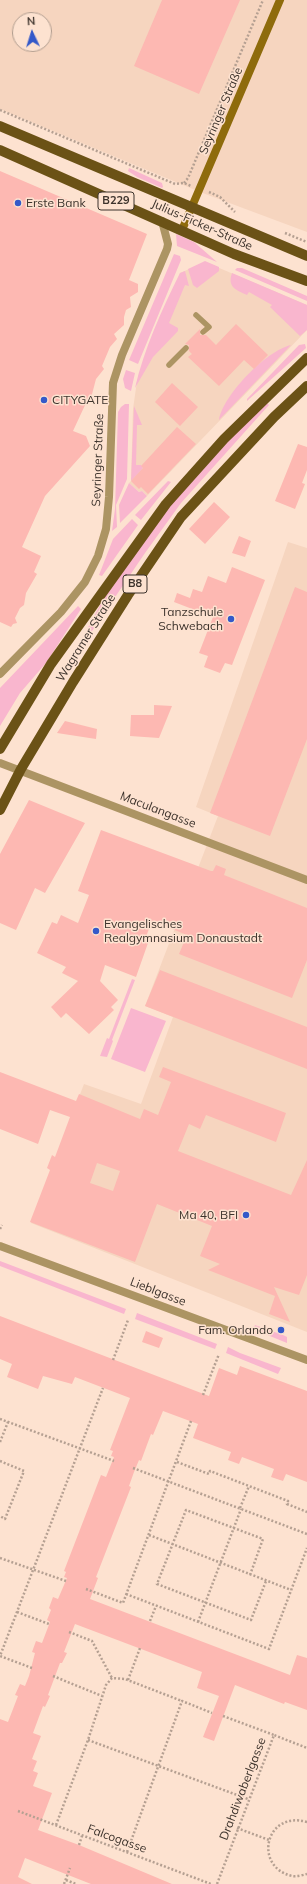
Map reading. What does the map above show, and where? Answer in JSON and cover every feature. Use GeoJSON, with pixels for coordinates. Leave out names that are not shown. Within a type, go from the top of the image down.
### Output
{"type":"FeatureCollection","features":[{"type":"Feature","properties":{"kind":"main road","name":"Seyringer Straße"},"geometry":{"type":"LineString","coordinates":[[182,230],[280,0]]}},
{"type":"Feature","properties":{"kind":"main road","name":"Julius-Ficker-Straße"},"geometry":{"type":"LineString","coordinates":[[0,126],[307,256]]}},
{"type":"Feature","properties":{"kind":"main road","name":"Julius-Ficker-Straße"},"geometry":{"type":"LineString","coordinates":[[0,150],[234,254],[307,281]]}},
{"type":"Feature","properties":{"kind":"main road","name":"Wagramer Straße"},"geometry":{"type":"LineString","coordinates":[[0,749],[51,664],[166,504],[224,439],[307,358]]}},
{"type":"Feature","properties":{"kind":"main road","name":"Wagramer Straße"},"geometry":{"type":"LineString","coordinates":[[0,810],[21,770],[128,595],[181,517],[274,417],[307,386]]}},
{"type":"Feature","properties":{"kind":"street","name":"Seyringer Straße"},"geometry":{"type":"LineString","coordinates":[[0,674],[61,612],[85,582],[98,556],[106,529],[109,497],[113,383],[122,355],[167,249],[168,244],[162,221]]}},
{"type":"Feature","properties":{"kind":"street","name":"Maculangasse"},"geometry":{"type":"LineString","coordinates":[[0,763],[307,880]]}},
{"type":"Feature","properties":{"kind":"street","name":"Lieblgasse"},"geometry":{"type":"LineString","coordinates":[[0,1246],[307,1360]]}},
{"type":"Feature","properties":{"kind":"lane"},"geometry":{"type":"LineString","coordinates":[[196,315],[209,327],[203,332]]}},
{"type":"Feature","properties":{"kind":"lane"},"geometry":{"type":"LineString","coordinates":[[169,365],[186,348]]}},
{"type":"Feature","properties":{"kind":"path"},"geometry":{"type":"LineString","coordinates":[[0,110],[175,184],[184,182],[188,178],[263,0]]}},
{"type":"Feature","properties":{"kind":"path"},"geometry":{"type":"LineString","coordinates":[[184,182],[188,184]]}},
{"type":"Feature","properties":{"kind":"path"},"geometry":{"type":"LineString","coordinates":[[215,195],[220,197],[233,211],[240,214]]}},
{"type":"Feature","properties":{"kind":"path"},"geometry":{"type":"LineString","coordinates":[[280,230],[307,242]]}},
{"type":"Feature","properties":{"kind":"path"},"geometry":{"type":"LineString","coordinates":[[0,1229],[2,1224]]}},
{"type":"Feature","properties":{"kind":"path"},"geometry":{"type":"LineString","coordinates":[[113,1360],[128,1320]]}},
{"type":"Feature","properties":{"kind":"path"},"geometry":{"type":"LineString","coordinates":[[203,1395],[219,1354]]}},
{"type":"Feature","properties":{"kind":"path"},"geometry":{"type":"LineString","coordinates":[[32,1668],[0,1656],[103,1388]]}},
{"type":"Feature","properties":{"kind":"path"},"geometry":{"type":"LineString","coordinates":[[0,1419],[114,1461]]}},
{"type":"Feature","properties":{"kind":"path"},"geometry":{"type":"LineString","coordinates":[[86,1589],[123,1603],[170,1482],[191,1421]]}},
{"type":"Feature","properties":{"kind":"path"},"geometry":{"type":"LineString","coordinates":[[0,1442],[8,1422]]}},
{"type":"Feature","properties":{"kind":"path"},"geometry":{"type":"LineString","coordinates":[[0,1461],[24,1471],[5,1518],[0,1516]]}},
{"type":"Feature","properties":{"kind":"path"},"geometry":{"type":"LineString","coordinates":[[177,1462],[209,1474],[210,1471],[288,1501],[287,1504],[307,1512]]}},
{"type":"Feature","properties":{"kind":"path"},"geometry":{"type":"LineString","coordinates":[[133,1468],[307,1534]]}},
{"type":"Feature","properties":{"kind":"path"},"geometry":{"type":"LineString","coordinates":[[198,1622],[249,1486]]}},
{"type":"Feature","properties":{"kind":"path"},"geometry":{"type":"LineString","coordinates":[[250,1575],[264,1539],[186,1510],[157,1584],[252,1620],[266,1581]]}},
{"type":"Feature","properties":{"kind":"path"},"geometry":{"type":"LineString","coordinates":[[149,1535],[291,1590]]}},
{"type":"Feature","properties":{"kind":"path"},"geometry":{"type":"LineString","coordinates":[[126,1594],[269,1649],[307,1548]]}},
{"type":"Feature","properties":{"kind":"path"},"geometry":{"type":"LineString","coordinates":[[0,1558],[33,1571],[43,1572],[66,1581]]}},
{"type":"Feature","properties":{"kind":"path"},"geometry":{"type":"LineString","coordinates":[[150,1621],[156,1606]]}},
{"type":"Feature","properties":{"kind":"path"},"geometry":{"type":"LineString","coordinates":[[17,1612],[49,1624]]}},
{"type":"Feature","properties":{"kind":"path"},"geometry":{"type":"LineString","coordinates":[[69,1632],[92,1641],[112,1678]]}},
{"type":"Feature","properties":{"kind":"path"},"geometry":{"type":"LineString","coordinates":[[128,1680],[140,1648]]}},
{"type":"Feature","properties":{"kind":"path"},"geometry":{"type":"LineString","coordinates":[[52,1676],[102,1696]]}},
{"type":"Feature","properties":{"kind":"path"},"geometry":{"type":"LineString","coordinates":[[112,1678],[128,1680],[212,1713]]}},
{"type":"Feature","properties":{"kind":"path"},"geometry":{"type":"LineString","coordinates":[[56,1825],[88,1740],[106,1685],[112,1678]]}},
{"type":"Feature","properties":{"kind":"path"},"geometry":{"type":"LineString","coordinates":[[126,1852],[182,1700]]}},
{"type":"Feature","properties":{"kind":"path"},"geometry":{"type":"LineString","coordinates":[[223,1716],[274,1735]]}},
{"type":"Feature","properties":{"kind":"path","name":"Drahdiwaberlgasse"},"geometry":{"type":"LineString","coordinates":[[216,1884],[274,1735],[307,1748]]}},
{"type":"Feature","properties":{"kind":"path"},"geometry":{"type":"LineString","coordinates":[[88,1740],[248,1799]]}},
{"type":"Feature","properties":{"kind":"path","name":"Falcogasse"},"geometry":{"type":"LineString","coordinates":[[18,1811],[211,1884]]}},
{"type":"Feature","properties":{"kind":"path"},"geometry":{"type":"LineString","coordinates":[[307,1822],[296,1819],[282,1823],[273,1831],[269,1840],[269,1856],[277,1870],[293,1876],[307,1874]]}},
{"type":"Feature","properties":{"kind":"path"},"geometry":{"type":"LineString","coordinates":[[237,1828],[269,1840]]}},
{"type":"Feature","properties":{"kind":"path"},"geometry":{"type":"LineString","coordinates":[[79,1845],[82,1836]]}},
{"type":"Feature","properties":{"kind":"path"},"geometry":{"type":"LineString","coordinates":[[64,1884],[70,1868]]}},
{"type":"Feature","properties":{"kind":"path"},"geometry":{"type":"LineString","coordinates":[[66,1880],[76,1884]]}},
{"type":"Feature","properties":{"kind":"shaded area"},"geometry":{"type":"Polygon","coordinates":[[[0,0],[307,0],[307,232],[200,192],[0,109],[0,0]]]}},
{"type":"Feature","properties":{"kind":"shaded area"},"geometry":{"type":"Polygon","coordinates":[[[129,168],[162,183],[163,187],[162,188],[137,177],[128,171],[129,168]]]}},
{"type":"Feature","properties":{"kind":"shaded area"},"geometry":{"type":"Polygon","coordinates":[[[176,234],[194,242],[217,262],[177,246],[176,234]]]}},
{"type":"Feature","properties":{"kind":"shaded area"},"geometry":{"type":"Polygon","coordinates":[[[174,254],[180,256],[181,260],[138,364],[129,360],[174,254]]]}},
{"type":"Feature","properties":{"kind":"shaded area"},"geometry":{"type":"Polygon","coordinates":[[[205,261],[219,267],[219,271],[197,288],[193,285],[188,269],[205,261]]]}},
{"type":"Feature","properties":{"kind":"shaded area"},"geometry":{"type":"Polygon","coordinates":[[[205,262],[307,305],[307,330],[147,496],[142,491],[139,492],[129,483],[131,481],[133,409],[137,381],[145,356],[180,273],[205,262]]]}},
{"type":"Feature","properties":{"kind":"shaded area"},"geometry":{"type":"Polygon","coordinates":[[[237,268],[242,268],[307,296],[307,301],[235,270],[237,268]]]}},
{"type":"Feature","properties":{"kind":"shaded area"},"geometry":{"type":"Polygon","coordinates":[[[185,271],[189,286],[185,285],[169,323],[178,328],[178,331],[153,357],[135,388],[148,344],[160,315],[180,273],[185,271]]]}},
{"type":"Feature","properties":{"kind":"shaded area"},"geometry":{"type":"Polygon","coordinates":[[[232,273],[307,305],[307,330],[300,336],[270,307],[272,305],[249,292],[247,295],[236,290],[231,282],[232,273]]]}},
{"type":"Feature","properties":{"kind":"shaded area"},"geometry":{"type":"Polygon","coordinates":[[[305,344],[306,348],[247,401],[247,399],[299,345],[305,344]]]}},
{"type":"Feature","properties":{"kind":"shaded area"},"geometry":{"type":"Polygon","coordinates":[[[291,345],[219,420],[222,410],[229,398],[248,375],[270,355],[291,345]]]}},
{"type":"Feature","properties":{"kind":"shaded area"},"geometry":{"type":"Polygon","coordinates":[[[126,370],[135,373],[131,391],[125,388],[123,379],[126,370]]]}},
{"type":"Feature","properties":{"kind":"shaded area"},"geometry":{"type":"Polygon","coordinates":[[[266,402],[269,405],[181,503],[90,634],[86,631],[109,589],[180,491],[266,402]]]}},
{"type":"Feature","properties":{"kind":"shaded area"},"geometry":{"type":"Polygon","coordinates":[[[125,404],[129,404],[127,479],[116,505],[117,527],[112,531],[115,509],[118,412],[125,404]]]}},
{"type":"Feature","properties":{"kind":"shaded area"},"geometry":{"type":"Polygon","coordinates":[[[134,406],[142,425],[137,425],[136,465],[141,465],[143,468],[131,481],[134,406]]]}},
{"type":"Feature","properties":{"kind":"shaded area"},"geometry":{"type":"Polygon","coordinates":[[[168,481],[171,482],[141,520],[135,515],[168,481]]]}},
{"type":"Feature","properties":{"kind":"shaded area"},"geometry":{"type":"Polygon","coordinates":[[[129,483],[139,492],[142,491],[147,496],[120,523],[119,505],[129,483]]]}},
{"type":"Feature","properties":{"kind":"shaded area"},"geometry":{"type":"Polygon","coordinates":[[[132,519],[138,525],[102,576],[99,575],[113,539],[132,519]]]}},
{"type":"Feature","properties":{"kind":"shaded area"},"geometry":{"type":"Polygon","coordinates":[[[288,542],[307,548],[307,1332],[31,1223],[84,1084],[141,1104],[173,1017],[145,1006],[218,816],[196,807],[288,542]]]}},
{"type":"Feature","properties":{"kind":"shaded area"},"geometry":{"type":"Polygon","coordinates":[[[78,606],[81,609],[46,663],[20,693],[0,726],[0,688],[78,606]]]}},
{"type":"Feature","properties":{"kind":"shaded area"},"geometry":{"type":"Polygon","coordinates":[[[132,979],[135,980],[107,1057],[100,1056],[107,1038],[109,1039],[132,979]]]}},
{"type":"Feature","properties":{"kind":"shaded area"},"geometry":{"type":"Polygon","coordinates":[[[131,1008],[166,1021],[145,1072],[111,1059],[131,1008]]]}},
{"type":"Feature","properties":{"kind":"shaded area"},"geometry":{"type":"Polygon","coordinates":[[[0,1261],[126,1309],[124,1314],[0,1266],[0,1261]]]}},
{"type":"Feature","properties":{"kind":"shaded area"},"geometry":{"type":"Polygon","coordinates":[[[137,1313],[217,1344],[215,1349],[135,1319],[137,1313]]]}},
{"type":"Feature","properties":{"kind":"shaded area"},"geometry":{"type":"Polygon","coordinates":[[[255,1325],[287,1337],[287,1343],[260,1332],[256,1335],[252,1331],[255,1325]]]}},
{"type":"Feature","properties":{"kind":"shaded area"},"geometry":{"type":"Polygon","coordinates":[[[228,1347],[281,1368],[278,1374],[226,1353],[228,1347]]]}},
{"type":"Feature","properties":{"kind":"building"},"geometry":{"type":"Polygon","coordinates":[[[162,0],[240,0],[199,94],[134,66],[162,0]]]}},
{"type":"Feature","properties":{"kind":"building","name":"CITYGATE"},"geometry":{"type":"Polygon","coordinates":[[[0,171],[147,234],[129,280],[138,284],[138,292],[130,297],[131,307],[126,310],[124,325],[114,334],[117,339],[110,347],[102,366],[104,369],[96,379],[91,398],[86,403],[73,431],[86,436],[90,446],[45,496],[22,547],[41,556],[34,572],[37,574],[26,593],[24,605],[20,608],[15,618],[17,623],[13,624],[11,627],[0,622],[0,171]]]}},
{"type":"Feature","properties":{"kind":"building"},"geometry":{"type":"Polygon","coordinates":[[[236,324],[268,355],[254,369],[244,360],[219,386],[188,357],[192,354],[189,351],[189,345],[185,344],[200,329],[200,335],[206,335],[216,345],[236,324]]]}},
{"type":"Feature","properties":{"kind":"building"},"geometry":{"type":"Polygon","coordinates":[[[172,383],[198,407],[180,426],[155,402],[172,383]]]}},
{"type":"Feature","properties":{"kind":"building"},"geometry":{"type":"Polygon","coordinates":[[[177,427],[196,444],[148,494],[141,487],[139,489],[131,481],[143,468],[141,466],[177,427]]]}},
{"type":"Feature","properties":{"kind":"building"},"geometry":{"type":"Polygon","coordinates":[[[298,444],[307,447],[307,470],[302,483],[305,484],[295,509],[275,501],[298,444]]]}},
{"type":"Feature","properties":{"kind":"building"},"geometry":{"type":"Polygon","coordinates":[[[214,502],[230,517],[205,544],[189,529],[214,502]]]}},
{"type":"Feature","properties":{"kind":"building"},"geometry":{"type":"Polygon","coordinates":[[[239,536],[251,541],[245,557],[232,553],[239,536]]]}},
{"type":"Feature","properties":{"kind":"building","name":"Tanzschule Schwebach"},"geometry":{"type":"Polygon","coordinates":[[[232,567],[265,580],[232,665],[225,663],[220,673],[204,667],[208,656],[199,653],[213,617],[174,602],[177,593],[190,598],[193,589],[202,592],[208,576],[226,583],[232,567]]]}},
{"type":"Feature","properties":{"kind":"building"},"geometry":{"type":"Polygon","coordinates":[[[295,587],[307,592],[307,739],[270,836],[210,813],[295,587]]]}},
{"type":"Feature","properties":{"kind":"building"},"geometry":{"type":"Polygon","coordinates":[[[154,705],[172,706],[159,738],[130,736],[131,715],[154,715],[154,705]]]}},
{"type":"Feature","properties":{"kind":"building"},"geometry":{"type":"Polygon","coordinates":[[[65,721],[97,729],[96,739],[57,733],[65,721]]]}},
{"type":"Feature","properties":{"kind":"building"},"geometry":{"type":"Polygon","coordinates":[[[29,800],[85,823],[45,893],[35,888],[16,930],[0,923],[0,854],[29,800]]]}},
{"type":"Feature","properties":{"kind":"building"},"geometry":{"type":"Polygon","coordinates":[[[101,830],[211,871],[213,871],[216,865],[226,869],[224,875],[307,908],[307,960],[292,998],[179,954],[187,935],[152,921],[144,942],[148,943],[136,977],[105,965],[100,981],[118,1000],[111,1007],[114,1010],[89,1034],[66,1013],[61,1018],[51,1007],[78,981],[62,973],[66,967],[37,953],[52,922],[57,924],[61,915],[78,923],[89,895],[78,891],[101,830]]]}},
{"type":"Feature","properties":{"kind":"building"},"geometry":{"type":"Polygon","coordinates":[[[160,970],[307,1027],[307,1069],[145,1006],[160,970]]]}},
{"type":"Feature","properties":{"kind":"building"},"geometry":{"type":"Polygon","coordinates":[[[163,1067],[286,1113],[276,1142],[206,1115],[200,1129],[189,1124],[178,1151],[291,1195],[307,1160],[307,1275],[299,1295],[274,1287],[290,1322],[269,1314],[275,1296],[208,1270],[220,1264],[200,1256],[212,1226],[157,1204],[135,1262],[30,1222],[50,1170],[47,1168],[52,1155],[55,1157],[70,1117],[50,1110],[38,1144],[0,1129],[0,1072],[76,1101],[79,1094],[140,1119],[144,1109],[158,1115],[171,1082],[159,1077],[163,1067]],[[97,1163],[90,1183],[113,1191],[120,1171],[97,1163]]]}},
{"type":"Feature","properties":{"kind":"building"},"geometry":{"type":"Polygon","coordinates":[[[0,1316],[209,1396],[219,1368],[237,1375],[240,1366],[307,1391],[307,1482],[286,1474],[283,1481],[271,1477],[274,1469],[242,1457],[239,1464],[228,1460],[231,1452],[193,1438],[198,1424],[163,1411],[153,1435],[151,1434],[141,1461],[139,1460],[134,1472],[129,1486],[131,1487],[96,1577],[98,1578],[90,1599],[290,1675],[297,1655],[307,1658],[307,1710],[285,1702],[284,1704],[235,1685],[214,1741],[203,1737],[219,1696],[197,1688],[202,1672],[75,1624],[64,1652],[67,1653],[62,1663],[60,1663],[48,1695],[50,1696],[45,1707],[43,1706],[33,1733],[41,1736],[32,1759],[37,1761],[33,1771],[38,1773],[33,1786],[52,1793],[38,1830],[79,1845],[172,1884],[91,1884],[25,1858],[18,1877],[32,1884],[0,1884],[0,1719],[8,1722],[18,1696],[15,1695],[20,1684],[25,1686],[35,1653],[32,1652],[36,1641],[42,1643],[50,1622],[47,1620],[51,1610],[49,1608],[53,1597],[58,1599],[67,1578],[64,1577],[66,1572],[64,1571],[101,1475],[106,1477],[114,1457],[111,1456],[113,1451],[110,1450],[130,1398],[75,1377],[72,1384],[43,1376],[38,1389],[7,1377],[12,1364],[0,1359],[0,1316]]]}},
{"type":"Feature","properties":{"kind":"building"},"geometry":{"type":"Polygon","coordinates":[[[146,1331],[163,1338],[159,1348],[142,1342],[146,1331]]]}},
{"type":"Feature","properties":{"kind":"place","name":"Erste Bank"},"geometry":{"type":"Point","coordinates":[18,203]}},
{"type":"Feature","properties":{"kind":"place","name":"CITYGATE"},"geometry":{"type":"Point","coordinates":[44,400]}},
{"type":"Feature","properties":{"kind":"place","name":"Tanzschule Schwebach"},"geometry":{"type":"Point","coordinates":[231,619]}},
{"type":"Feature","properties":{"kind":"place","name":"Evangelisches Realgymnasium Donaustadt"},"geometry":{"type":"Point","coordinates":[96,931]}},
{"type":"Feature","properties":{"kind":"place","name":"Ma 40, BFI"},"geometry":{"type":"Point","coordinates":[246,1215]}},
{"type":"Feature","properties":{"kind":"place","name":"Fam. Orlando"},"geometry":{"type":"Point","coordinates":[281,1330]}}]}
